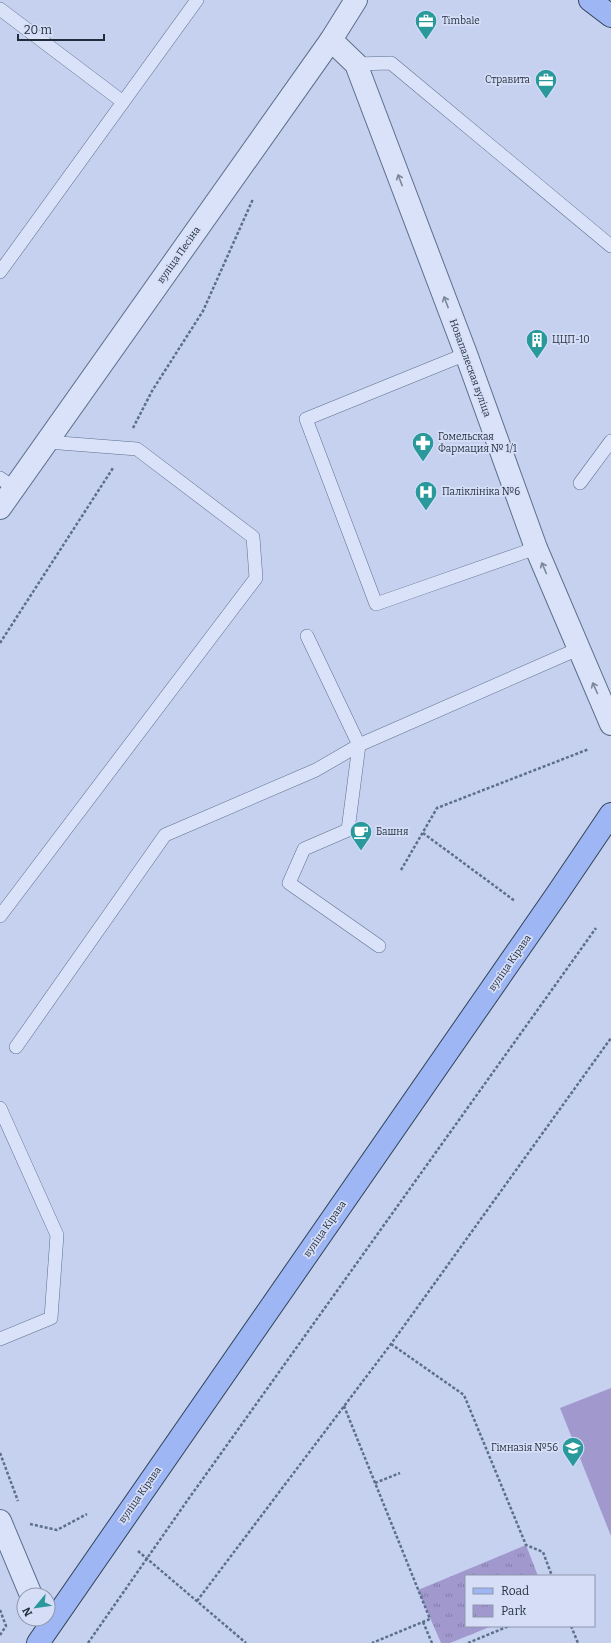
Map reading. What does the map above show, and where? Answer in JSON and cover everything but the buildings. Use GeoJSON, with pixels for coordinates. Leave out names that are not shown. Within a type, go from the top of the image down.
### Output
{"type":"FeatureCollection","features":[{"type":"Feature","properties":{"kind":"main road"},"geometry":{"type":"LineString","coordinates":[[590,0],[611,16]]}},
{"type":"Feature","properties":{"kind":"main road","name":"вуліца Кірава"},"geometry":{"type":"LineString","coordinates":[[43,1634],[611,814]]}},
{"type":"Feature","properties":{"kind":"street","name":"вуліца Песіна"},"geometry":{"type":"LineString","coordinates":[[0,508],[7,483],[47,442],[331,40],[349,3]]}},
{"type":"Feature","properties":{"kind":"street","name":"Новапалеская вуліца"},"geometry":{"type":"LineString","coordinates":[[331,40],[356,64],[466,354],[536,548],[611,724]]}},
{"type":"Feature","properties":{"kind":"street"},"geometry":{"type":"LineString","coordinates":[[0,1521],[28,1587]]}},
{"type":"Feature","properties":{"kind":"lane"},"geometry":{"type":"LineString","coordinates":[[0,272],[197,0]]}},
{"type":"Feature","properties":{"kind":"lane"},"geometry":{"type":"LineString","coordinates":[[0,9],[124,102]]}},
{"type":"Feature","properties":{"kind":"lane"},"geometry":{"type":"LineString","coordinates":[[356,64],[391,63],[611,246]]}},
{"type":"Feature","properties":{"kind":"lane"},"geometry":{"type":"LineString","coordinates":[[466,354],[306,419],[376,604],[536,548]]}},
{"type":"Feature","properties":{"kind":"lane"},"geometry":{"type":"LineString","coordinates":[[580,483],[611,440]]}},
{"type":"Feature","properties":{"kind":"lane"},"geometry":{"type":"LineString","coordinates":[[0,916],[256,578],[253,537],[137,449],[47,442]]}},
{"type":"Feature","properties":{"kind":"lane"},"geometry":{"type":"LineString","coordinates":[[307,636],[359,745],[348,830],[304,849],[289,883],[379,946]]}},
{"type":"Feature","properties":{"kind":"lane"},"geometry":{"type":"LineString","coordinates":[[16,1047],[165,836],[316,770],[359,745],[578,649]]}},
{"type":"Feature","properties":{"kind":"lane"},"geometry":{"type":"LineString","coordinates":[[0,1108],[56,1235],[51,1318],[0,1339]]}},
{"type":"Feature","properties":{"kind":"path"},"geometry":{"type":"LineString","coordinates":[[0,643],[110,475],[152,391],[203,311],[254,195]]}},
{"type":"Feature","properties":{"kind":"path"},"geometry":{"type":"LineString","coordinates":[[401,870],[438,808],[589,749]]}},
{"type":"Feature","properties":{"kind":"path"},"geometry":{"type":"LineString","coordinates":[[422,833],[515,901]]}},
{"type":"Feature","properties":{"kind":"path"},"geometry":{"type":"LineString","coordinates":[[88,1643],[146,1558],[596,928]]}},
{"type":"Feature","properties":{"kind":"path"},"geometry":{"type":"LineString","coordinates":[[197,1601],[391,1344],[611,1038]]}},
{"type":"Feature","properties":{"kind":"path"},"geometry":{"type":"LineString","coordinates":[[391,1344],[464,1395],[526,1545],[543,1552],[552,1575]]}},
{"type":"Feature","properties":{"kind":"path"},"geometry":{"type":"LineString","coordinates":[[344,1406],[430,1619],[372,1643]]}},
{"type":"Feature","properties":{"kind":"path"},"geometry":{"type":"LineString","coordinates":[[0,1453],[20,1504]]}},
{"type":"Feature","properties":{"kind":"path"},"geometry":{"type":"LineString","coordinates":[[375,1483],[400,1473]]}},
{"type":"Feature","properties":{"kind":"path"},"geometry":{"type":"LineString","coordinates":[[27,1518],[31,1525],[57,1530],[87,1514]]}},
{"type":"Feature","properties":{"kind":"path"},"geometry":{"type":"LineString","coordinates":[[138,1551],[246,1643]]}},
{"type":"Feature","properties":{"kind":"path"},"geometry":{"type":"LineString","coordinates":[[0,1610],[6,1626],[0,1635]]}},
{"type":"Feature","properties":{"kind":"path"},"geometry":{"type":"LineString","coordinates":[[423,1622],[432,1643]]}},
{"type":"Feature","properties":{"kind":"path"},"geometry":{"type":"LineString","coordinates":[[468,1643],[507,1627]]}},
{"type":"Feature","properties":{"kind":"path"},"geometry":{"type":"LineString","coordinates":[[571,1627],[578,1643]]}},
{"type":"Feature","properties":{"kind":"green space"},"geometry":{"type":"Polygon","coordinates":[[[611,1388],[611,1536],[560,1408],[611,1388]]]}},
{"type":"Feature","properties":{"kind":"green space"},"geometry":{"type":"Polygon","coordinates":[[[526,1545],[538,1575],[465,1575],[465,1627],[490,1627],[450,1643],[441,1643],[418,1590],[526,1545]]]}},
{"type":"Feature","properties":{"kind":"place","name":"Timbale"},"geometry":{"type":"Point","coordinates":[426,40]}},
{"type":"Feature","properties":{"kind":"place","name":"Стравита"},"geometry":{"type":"Point","coordinates":[546,100]}},
{"type":"Feature","properties":{"kind":"place","name":"ЦЦП-10"},"geometry":{"type":"Point","coordinates":[537,360]}},
{"type":"Feature","properties":{"kind":"place","name":"Гомельская Фармация № 1/1"},"geometry":{"type":"Point","coordinates":[423,462]}},
{"type":"Feature","properties":{"kind":"place","name":"Паліклініка №6"},"geometry":{"type":"Point","coordinates":[426,512]}},
{"type":"Feature","properties":{"kind":"place","name":"Башня"},"geometry":{"type":"Point","coordinates":[361,852]}},
{"type":"Feature","properties":{"kind":"place","name":"Гімназія №56"},"geometry":{"type":"Point","coordinates":[573,1468]}}]}
